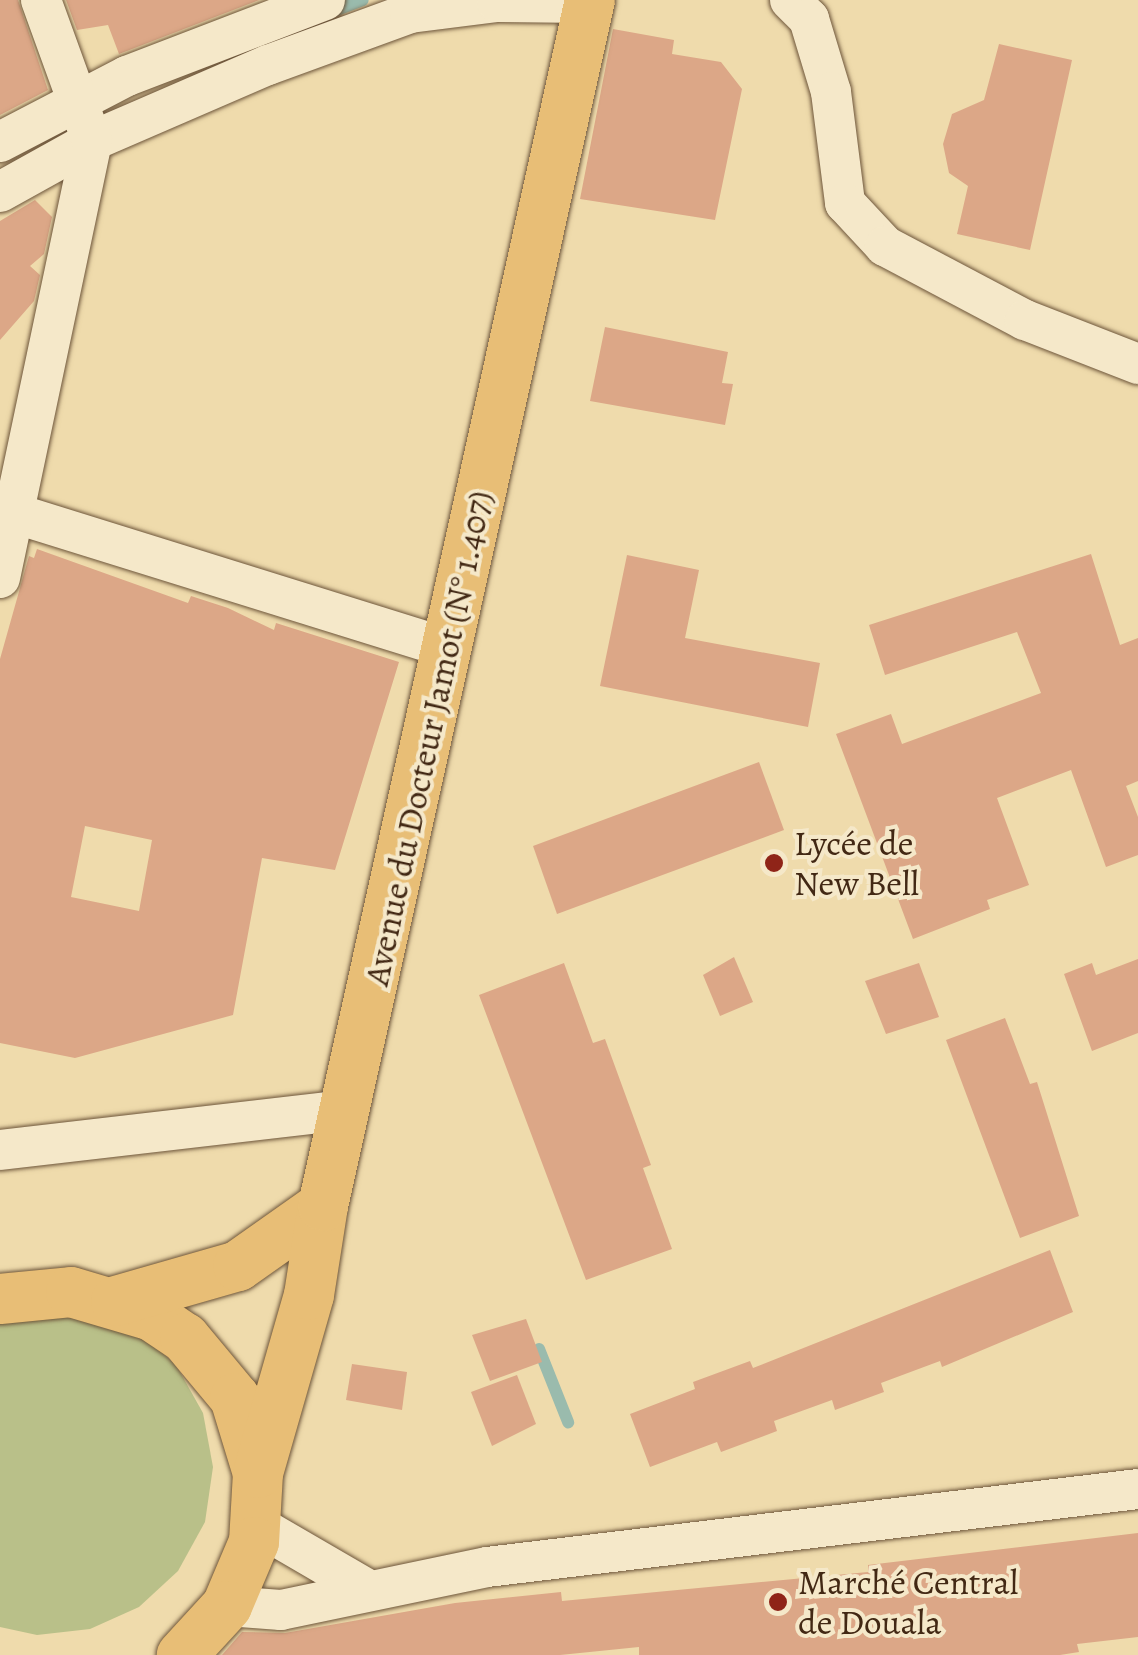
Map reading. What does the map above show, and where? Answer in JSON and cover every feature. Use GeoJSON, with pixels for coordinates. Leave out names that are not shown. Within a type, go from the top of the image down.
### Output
{"type":"FeatureCollection","features":[{"type":"Feature","properties":{"kind":"main road","name":"Avenue du Docteur Jamot (N° 1.407)"},"geometry":{"type":"LineString","coordinates":[[258,1473],[296,1348],[323,1206],[589,2]]}},
{"type":"Feature","properties":{"kind":"main road"},"geometry":{"type":"LineString","coordinates":[[116,1301],[238,1266],[323,1206]]}},
{"type":"Feature","properties":{"kind":"main road"},"geometry":{"type":"LineString","coordinates":[[0,1300],[70,1292],[116,1301],[185,1338],[213,1366],[250,1435],[258,1473],[255,1524],[209,1635]]}},
{"type":"Feature","properties":{"kind":"street"},"geometry":{"type":"LineString","coordinates":[[0,578],[17,514],[50,325],[92,141],[74,102],[41,0]]}},
{"type":"Feature","properties":{"kind":"street"},"geometry":{"type":"LineString","coordinates":[[0,142],[74,102],[326,0]]}},
{"type":"Feature","properties":{"kind":"street"},"geometry":{"type":"LineString","coordinates":[[790,0],[809,19],[831,92],[845,203],[885,246],[1025,320],[1138,364]]}},
{"type":"Feature","properties":{"kind":"street"},"geometry":{"type":"LineString","coordinates":[[0,192],[92,141],[268,65],[410,13],[497,2],[589,2]]}},
{"type":"Feature","properties":{"kind":"street"},"geometry":{"type":"LineString","coordinates":[[17,514],[447,648]]}},
{"type":"Feature","properties":{"kind":"street"},"geometry":{"type":"LineString","coordinates":[[0,1150],[346,1110]]}},
{"type":"Feature","properties":{"kind":"street"},"geometry":{"type":"LineString","coordinates":[[209,1635],[280,1610],[365,1588],[566,1556],[1138,1489]]}},
{"type":"Feature","properties":{"kind":"street"},"geometry":{"type":"LineString","coordinates":[[255,1524],[365,1588]]}},
{"type":"Feature","properties":{"kind":"green space"},"geometry":{"type":"Polygon","coordinates":[[[27,1304],[134,1328],[176,1365],[203,1413],[213,1467],[205,1522],[178,1571],[139,1607],[90,1629],[37,1635],[0,1627],[0,1312],[27,1304]]]}},
{"type":"Feature","properties":{"kind":"building"},"geometry":{"type":"Polygon","coordinates":[[[0,0],[18,0],[48,90],[0,115],[0,0]]]}},
{"type":"Feature","properties":{"kind":"building"},"geometry":{"type":"Polygon","coordinates":[[[66,0],[259,0],[119,54],[108,25],[77,30],[66,0]]]}},
{"type":"Feature","properties":{"kind":"building"},"geometry":{"type":"Polygon","coordinates":[[[613,29],[674,40],[672,54],[721,62],[742,89],[715,220],[580,199],[613,29]]]}},
{"type":"Feature","properties":{"kind":"building"},"geometry":{"type":"Polygon","coordinates":[[[999,44],[1072,60],[1030,250],[957,234],[968,186],[949,173],[943,144],[952,114],[984,100],[999,44]]]}},
{"type":"Feature","properties":{"kind":"building"},"geometry":{"type":"Polygon","coordinates":[[[35,200],[52,217],[44,254],[30,266],[40,275],[34,301],[0,340],[0,221],[35,200]]]}},
{"type":"Feature","properties":{"kind":"building"},"geometry":{"type":"Polygon","coordinates":[[[605,327],[728,352],[722,383],[733,384],[725,425],[590,401],[605,327]]]}},
{"type":"Feature","properties":{"kind":"building"},"geometry":{"type":"Polygon","coordinates":[[[37,549],[188,603],[191,596],[228,608],[274,630],[276,623],[399,662],[335,870],[262,858],[233,1015],[75,1058],[0,1043],[0,659],[29,556],[34,558],[37,549]],[[85,826],[71,897],[139,911],[152,840],[85,826]]]}},
{"type":"Feature","properties":{"kind":"building"},"geometry":{"type":"Polygon","coordinates":[[[1091,554],[1120,645],[1138,638],[1138,781],[1126,786],[1138,817],[1138,855],[1106,867],[1071,770],[997,798],[1029,885],[987,900],[990,909],[913,939],[836,734],[891,714],[902,744],[1041,693],[1017,632],[885,675],[869,625],[1091,554]]]}},
{"type":"Feature","properties":{"kind":"building"},"geometry":{"type":"Polygon","coordinates":[[[627,555],[699,570],[685,638],[820,663],[808,727],[600,686],[627,555]]]}},
{"type":"Feature","properties":{"kind":"building"},"geometry":{"type":"Polygon","coordinates":[[[759,762],[784,830],[557,914],[533,846],[759,762]]]}},
{"type":"Feature","properties":{"kind":"building"},"geometry":{"type":"Polygon","coordinates":[[[734,957],[753,1002],[720,1016],[703,975],[734,957]]]}},
{"type":"Feature","properties":{"kind":"building"},"geometry":{"type":"Polygon","coordinates":[[[1138,959],[1138,1033],[1092,1051],[1064,974],[1092,963],[1096,975],[1138,959]]]}},
{"type":"Feature","properties":{"kind":"building"},"geometry":{"type":"Polygon","coordinates":[[[564,963],[593,1043],[605,1039],[651,1165],[643,1168],[672,1249],[586,1280],[479,995],[564,963]]]}},
{"type":"Feature","properties":{"kind":"building"},"geometry":{"type":"Polygon","coordinates":[[[919,963],[939,1017],[886,1034],[865,981],[919,963]]]}},
{"type":"Feature","properties":{"kind":"building"},"geometry":{"type":"Polygon","coordinates":[[[1005,1018],[1030,1084],[1037,1082],[1079,1216],[1020,1238],[946,1040],[1005,1018]]]}},
{"type":"Feature","properties":{"kind":"building"},"geometry":{"type":"Polygon","coordinates":[[[1050,1250],[1073,1312],[942,1367],[940,1361],[881,1383],[884,1392],[835,1410],[832,1400],[774,1421],[777,1431],[721,1452],[717,1442],[650,1467],[630,1414],[695,1389],[693,1382],[750,1361],[753,1368],[1050,1250]]]}},
{"type":"Feature","properties":{"kind":"building"},"geometry":{"type":"Polygon","coordinates":[[[526,1319],[542,1362],[490,1381],[472,1335],[526,1319]]]}},
{"type":"Feature","properties":{"kind":"building"},"geometry":{"type":"Polygon","coordinates":[[[352,1364],[407,1372],[402,1410],[346,1400],[352,1364]]]}},
{"type":"Feature","properties":{"kind":"building"},"geometry":{"type":"Polygon","coordinates":[[[517,1375],[536,1424],[492,1446],[471,1392],[517,1375]]]}},
{"type":"Feature","properties":{"kind":"building","name":"Marché Central de Douala"},"geometry":{"type":"Polygon","coordinates":[[[1138,1533],[1138,1637],[1077,1644],[1079,1652],[1060,1655],[639,1655],[639,1647],[560,1655],[222,1655],[242,1632],[285,1633],[455,1603],[561,1592],[562,1601],[868,1572],[868,1565],[1138,1533]]]}},
{"type":"Feature","properties":{"kind":"waterway"},"geometry":{"type":"LineString","coordinates":[[329,13],[363,0]]}},
{"type":"Feature","properties":{"kind":"waterway"},"geometry":{"type":"LineString","coordinates":[[539,1349],[568,1422]]}},
{"type":"Feature","properties":{"kind":"place","name":"Lycée de New Bell"},"geometry":{"type":"Point","coordinates":[774,863]}},
{"type":"Feature","properties":{"kind":"place","name":"Marché Central de Douala"},"geometry":{"type":"Point","coordinates":[778,1602]}}]}
